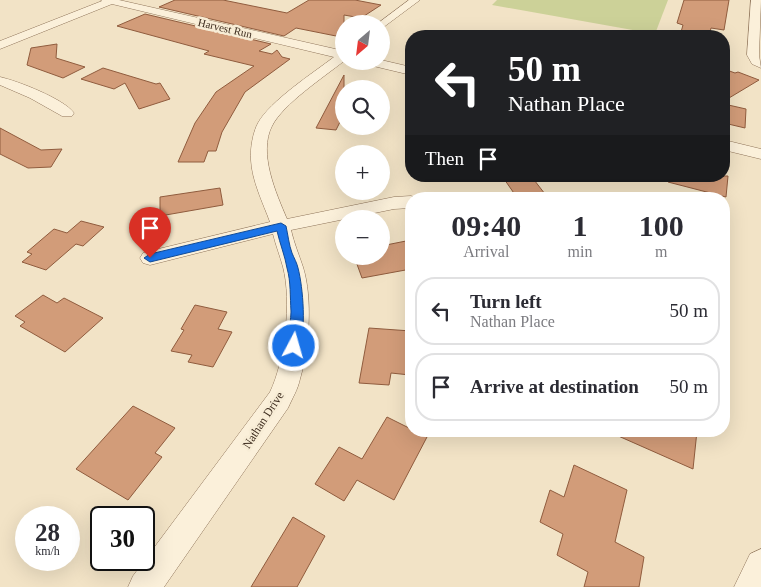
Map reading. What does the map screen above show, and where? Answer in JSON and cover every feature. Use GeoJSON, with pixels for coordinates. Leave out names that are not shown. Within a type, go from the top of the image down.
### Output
{"type":"FeatureCollection","features":[{"type":"Feature","properties":{"kind":"street"},"geometry":{"type":"LineString","coordinates":[[0,45],[109,0]]}},
{"type":"Feature","properties":{"kind":"street","name":"Harvest Run"},"geometry":{"type":"LineString","coordinates":[[109,0],[335,53]]}},
{"type":"Feature","properties":{"kind":"street"},"geometry":{"type":"LineString","coordinates":[[390,19],[413,0]]}},
{"type":"Feature","properties":{"kind":"street"},"geometry":{"type":"LineString","coordinates":[[758,6],[753,55],[756,61],[761,64]]}},
{"type":"Feature","properties":{"kind":"street","name":"Nathan Drive"},"geometry":{"type":"LineString","coordinates":[[144,587],[263,424],[279,400],[288,380],[297,330],[296,290],[293,268],[287,253],[281,226],[265,187],[259,160],[262,131],[266,122],[289,98],[335,62]]}},
{"type":"Feature","properties":{"kind":"street"},"geometry":{"type":"LineString","coordinates":[[390,66],[405,70]]}},
{"type":"Feature","properties":{"kind":"street"},"geometry":{"type":"LineString","coordinates":[[0,81],[24,88],[67,113]]}},
{"type":"Feature","properties":{"kind":"street"},"geometry":{"type":"LineString","coordinates":[[730,146],[761,154]]}},
{"type":"Feature","properties":{"kind":"street"},"geometry":{"type":"LineString","coordinates":[[150,258],[281,226],[405,202]]}},
{"type":"Feature","properties":{"kind":"street"},"geometry":{"type":"LineString","coordinates":[[750,587],[761,565]]}},
{"type":"Feature","properties":{"kind":"green space"},"geometry":{"type":"Polygon","coordinates":[[[497,0],[668,0],[657,30],[633,30],[492,5],[497,0]]]}},
{"type":"Feature","properties":{"kind":"building"},"geometry":{"type":"Polygon","coordinates":[[[175,0],[223,0],[287,13],[309,0],[355,0],[381,5],[366,15],[335,15],[335,36],[296,28],[284,36],[159,7],[175,0]]]}},
{"type":"Feature","properties":{"kind":"building"},"geometry":{"type":"Polygon","coordinates":[[[684,0],[729,0],[724,30],[711,28],[710,30],[682,30],[683,25],[677,23],[684,0]]]}},
{"type":"Feature","properties":{"kind":"building"},"geometry":{"type":"Polygon","coordinates":[[[145,14],[271,44],[259,51],[272,54],[277,50],[282,57],[290,59],[245,92],[222,132],[216,151],[208,151],[204,162],[178,162],[195,123],[216,92],[254,66],[204,54],[209,51],[117,26],[145,14]]]}},
{"type":"Feature","properties":{"kind":"building"},"geometry":{"type":"Polygon","coordinates":[[[57,44],[56,58],[85,67],[63,78],[27,65],[31,48],[57,44]]]}},
{"type":"Feature","properties":{"kind":"building"},"geometry":{"type":"Polygon","coordinates":[[[103,68],[156,84],[160,83],[170,99],[139,109],[125,83],[114,89],[81,79],[103,68]]]}},
{"type":"Feature","properties":{"kind":"building"},"geometry":{"type":"Polygon","coordinates":[[[730,71],[738,72],[759,80],[730,97],[730,71]]]}},
{"type":"Feature","properties":{"kind":"building"},"geometry":{"type":"Polygon","coordinates":[[[335,92],[335,130],[316,128],[335,92]]]}},
{"type":"Feature","properties":{"kind":"building"},"geometry":{"type":"Polygon","coordinates":[[[730,105],[746,109],[745,128],[730,124],[730,105]]]}},
{"type":"Feature","properties":{"kind":"building"},"geometry":{"type":"Polygon","coordinates":[[[0,128],[41,150],[62,149],[51,167],[28,168],[0,154],[0,128]]]}},
{"type":"Feature","properties":{"kind":"building"},"geometry":{"type":"Polygon","coordinates":[[[506,182],[536,182],[543,192],[513,192],[506,182]]]}},
{"type":"Feature","properties":{"kind":"building"},"geometry":{"type":"Polygon","coordinates":[[[668,182],[727,182],[726,192],[707,192],[668,182]]]}},
{"type":"Feature","properties":{"kind":"building"},"geometry":{"type":"Polygon","coordinates":[[[220,188],[223,205],[160,216],[160,197],[220,188]]]}},
{"type":"Feature","properties":{"kind":"building"},"geometry":{"type":"Polygon","coordinates":[[[81,221],[104,227],[83,246],[76,244],[46,270],[22,262],[32,254],[27,252],[54,229],[67,233],[81,221]]]}},
{"type":"Feature","properties":{"kind":"building"},"geometry":{"type":"Polygon","coordinates":[[[405,241],[405,270],[362,278],[357,265],[390,265],[390,244],[405,241]]]}},
{"type":"Feature","properties":{"kind":"building"},"geometry":{"type":"Polygon","coordinates":[[[43,295],[57,303],[64,298],[103,318],[65,352],[20,326],[25,322],[15,316],[43,295]]]}},
{"type":"Feature","properties":{"kind":"building"},"geometry":{"type":"Polygon","coordinates":[[[195,305],[227,312],[218,329],[232,332],[213,367],[188,362],[192,355],[171,351],[184,330],[181,329],[195,305]]]}},
{"type":"Feature","properties":{"kind":"building"},"geometry":{"type":"Polygon","coordinates":[[[369,328],[405,331],[405,374],[391,373],[389,385],[359,383],[369,328]]]}},
{"type":"Feature","properties":{"kind":"building"},"geometry":{"type":"Polygon","coordinates":[[[133,406],[175,428],[155,453],[162,457],[128,500],[76,469],[133,406]]]}},
{"type":"Feature","properties":{"kind":"building"},"geometry":{"type":"Polygon","coordinates":[[[387,417],[405,426],[405,437],[427,437],[394,500],[357,480],[344,501],[315,484],[339,447],[362,459],[387,417]]]}},
{"type":"Feature","properties":{"kind":"building"},"geometry":{"type":"Polygon","coordinates":[[[621,437],[696,437],[693,469],[621,437]]]}},
{"type":"Feature","properties":{"kind":"building"},"geometry":{"type":"Polygon","coordinates":[[[574,465],[627,490],[615,542],[644,557],[639,587],[584,587],[588,572],[557,555],[563,534],[540,522],[550,490],[564,497],[574,465]]]}},
{"type":"Feature","properties":{"kind":"building"},"geometry":{"type":"Polygon","coordinates":[[[293,517],[325,536],[297,587],[251,587],[293,517]]]}},
{"type":"Feature","properties":{"kind":"route"},"geometry":{"type":"LineString","coordinates":[[150,258],[281,226],[287,253],[293,268],[296,290],[297,330],[294,346]]}}]}
